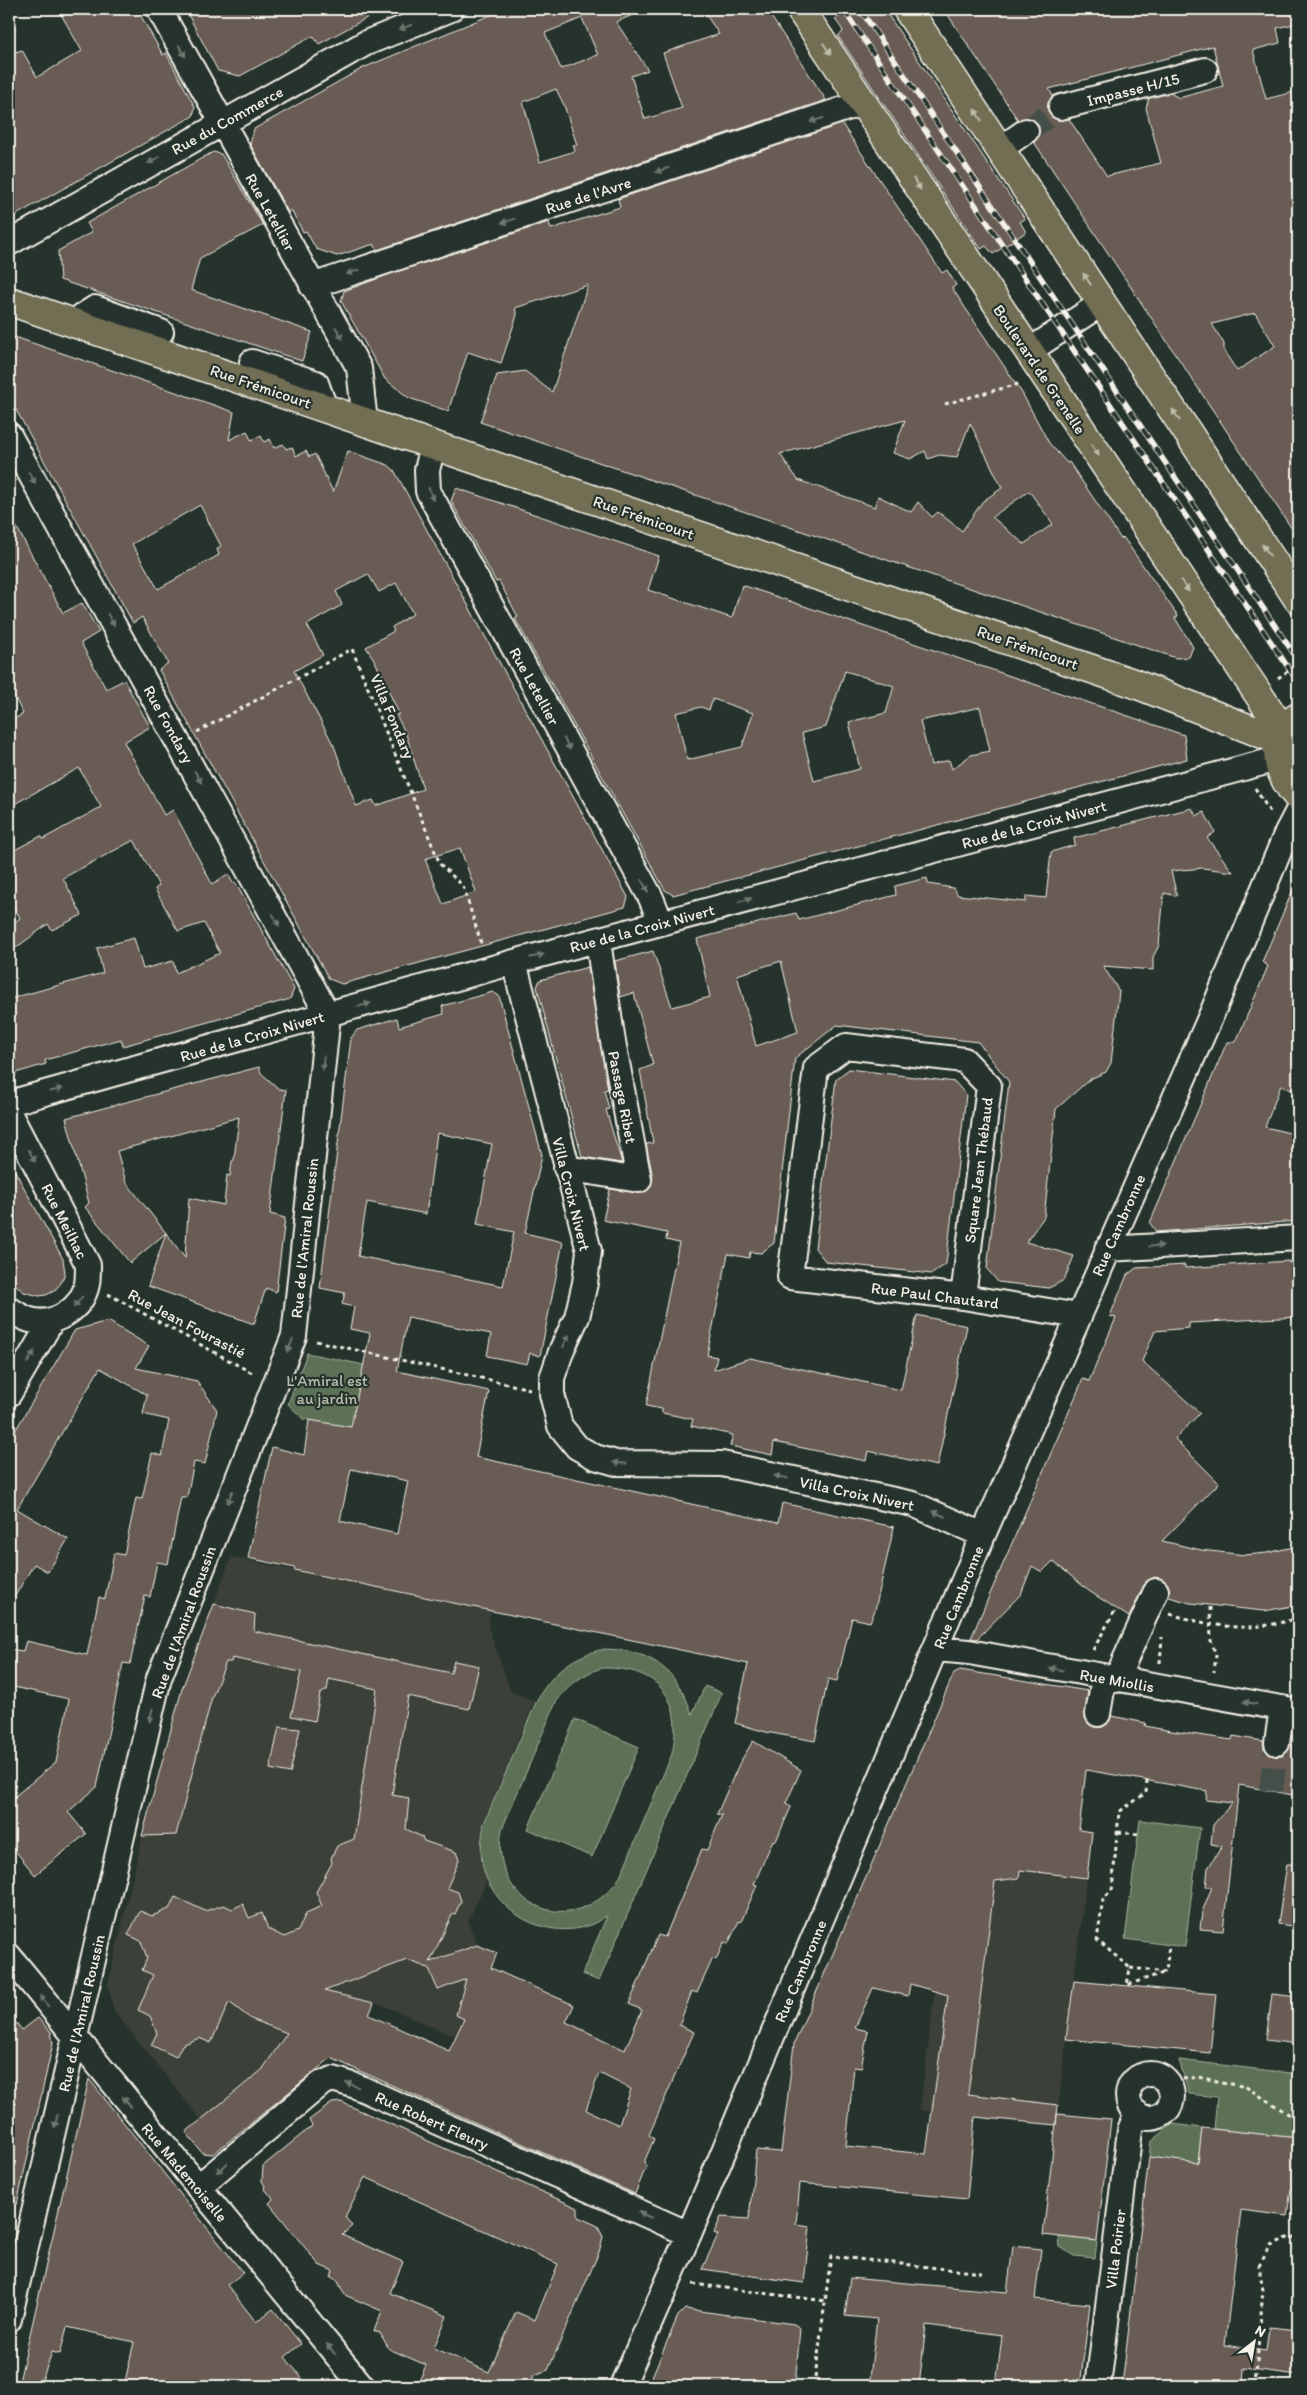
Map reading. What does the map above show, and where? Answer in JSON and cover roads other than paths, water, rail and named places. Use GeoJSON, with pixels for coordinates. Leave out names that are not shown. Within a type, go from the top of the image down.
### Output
{"type":"FeatureCollection","features":[{"type":"Feature","properties":{"kind":"main road","name":"Boulevard de Grenelle"},"geometry":{"type":"LineString","coordinates":[[800,9],[1284,736],[1286,783],[1298,797]]}},
{"type":"Feature","properties":{"kind":"main road"},"geometry":{"type":"LineString","coordinates":[[908,9],[1298,599]]}},
{"type":"Feature","properties":{"kind":"main road","name":"Rue Frémicourt"},"geometry":{"type":"LineString","coordinates":[[9,301],[1284,736]]}},
{"type":"Feature","properties":{"kind":"street","name":"Rue Letellier"},"geometry":{"type":"LineString","coordinates":[[159,9],[359,368],[365,422]]}},
{"type":"Feature","properties":{"kind":"street","name":"Rue du Commerce"},"geometry":{"type":"LineString","coordinates":[[9,243],[221,122],[366,43],[451,9]]}},
{"type":"Feature","properties":{"kind":"street","name":"Impasse H/15"},"geometry":{"type":"LineString","coordinates":[[1061,108],[1205,70]]}},
{"type":"Feature","properties":{"kind":"street","name":"Rue de l'Avre"},"geometry":{"type":"LineString","coordinates":[[312,286],[862,103]]}},
{"type":"Feature","properties":{"kind":"street"},"geometry":{"type":"LineString","coordinates":[[1000,148],[1026,131]]}},
{"type":"Feature","properties":{"kind":"street"},"geometry":{"type":"LineString","coordinates":[[1029,351],[1102,303]]}},
{"type":"Feature","properties":{"kind":"street"},"geometry":{"type":"LineString","coordinates":[[74,322],[96,308],[161,332]]}},
{"type":"Feature","properties":{"kind":"street"},"geometry":{"type":"LineString","coordinates":[[252,362],[316,383],[325,408]]}},
{"type":"Feature","properties":{"kind":"street","name":"Rue Fondary"},"geometry":{"type":"LineString","coordinates":[[9,435],[328,1015]]}},
{"type":"Feature","properties":{"kind":"street","name":"Rue Letellier"},"geometry":{"type":"LineString","coordinates":[[433,446],[427,470],[428,491],[652,898],[661,923]]}},
{"type":"Feature","properties":{"kind":"street","name":"Rue de la Croix Nivert"},"geometry":{"type":"LineString","coordinates":[[9,1104],[514,962],[661,923],[1284,736]]}},
{"type":"Feature","properties":{"kind":"street","name":"Rue Cambronne"},"geometry":{"type":"LineString","coordinates":[[622,2386],[689,2234],[983,1535],[1213,1011],[1286,832],[1298,811]]}},
{"type":"Feature","properties":{"kind":"street","name":"Passage Ribet"},"geometry":{"type":"LineString","coordinates":[[566,1168],[639,1180],[612,1036],[598,941]]}},
{"type":"Feature","properties":{"kind":"street","name":"Villa Croix Nivert"},"geometry":{"type":"LineString","coordinates":[[514,962],[588,1251],[585,1283],[577,1317],[562,1349],[552,1378],[552,1394],[560,1426],[577,1447],[594,1457],[616,1463],[722,1464],[914,1504],[983,1535]]}},
{"type":"Feature","properties":{"kind":"street","name":"Rue de l'Amiral Roussin"},"geometry":{"type":"LineString","coordinates":[[9,2319],[159,1678],[294,1336],[328,1015]]}},
{"type":"Feature","properties":{"kind":"street","name":"Square Jean Thébaud"},"geometry":{"type":"LineString","coordinates":[[790,1278],[816,1068],[846,1046],[964,1060],[989,1086],[963,1297]]}},
{"type":"Feature","properties":{"kind":"street","name":"Rue Meilhac"},"geometry":{"type":"LineString","coordinates":[[9,1113],[88,1265],[88,1283],[84,1294],[76,1306],[63,1316],[52,1320]]}},
{"type":"Feature","properties":{"kind":"street"},"geometry":{"type":"LineString","coordinates":[[1107,1249],[1298,1238]]}},
{"type":"Feature","properties":{"kind":"street","name":"Rue Paul Chautard"},"geometry":{"type":"LineString","coordinates":[[790,1278],[963,1297],[1079,1316]]}},
{"type":"Feature","properties":{"kind":"street"},"geometry":{"type":"LineString","coordinates":[[9,1309],[29,1320],[52,1320]]}},
{"type":"Feature","properties":{"kind":"street"},"geometry":{"type":"LineString","coordinates":[[9,1394],[52,1320]]}},
{"type":"Feature","properties":{"kind":"street"},"geometry":{"type":"LineString","coordinates":[[1098,1714],[1110,1679],[1156,1591]]}},
{"type":"Feature","properties":{"kind":"street","name":"Rue Miollis"},"geometry":{"type":"LineString","coordinates":[[936,1649],[969,1652],[1290,1710]]}},
{"type":"Feature","properties":{"kind":"street"},"geometry":{"type":"LineString","coordinates":[[1277,1743],[1290,1710]]}},
{"type":"Feature","properties":{"kind":"street","name":"Rue Mademoiselle"},"geometry":{"type":"LineString","coordinates":[[9,1956],[75,2039],[362,2386]]}},
{"type":"Feature","properties":{"kind":"street"},"geometry":{"type":"LineString","coordinates":[[1154,2074],[1167,2081],[1172,2094],[1172,2102],[1164,2114],[1150,2118],[1136,2113],[1128,2101],[1130,2087],[1134,2080],[1140,2076],[1154,2074]]}},
{"type":"Feature","properties":{"kind":"street","name":"Rue Robert Fleury"},"geometry":{"type":"LineString","coordinates":[[198,2187],[322,2083],[333,2079],[356,2086],[689,2234]]}},
{"type":"Feature","properties":{"kind":"street","name":"Villa Poirier"},"geometry":{"type":"LineString","coordinates":[[1098,2386],[1130,2130],[1136,2113]]}},
{"type":"Feature","properties":{"kind":"tunnel"},"geometry":{"type":"LineString","coordinates":[[1026,131],[1061,107]]}},
{"type":"Feature","properties":{"kind":"tunnel"},"geometry":{"type":"LineString","coordinates":[[1271,1791],[1277,1743]]}},
{"type":"Feature","properties":{"kind":"railway"},"geometry":{"type":"LineString","coordinates":[[843,9],[1298,682]]}},
{"type":"Feature","properties":{"kind":"railway"},"geometry":{"type":"LineString","coordinates":[[860,9],[1298,660]]}},
{"type":"Feature","properties":{"kind":"park label","name":"L'Amiral est au jardin"},"geometry":{"type":"Point","coordinates":[327,1389]}}]}
